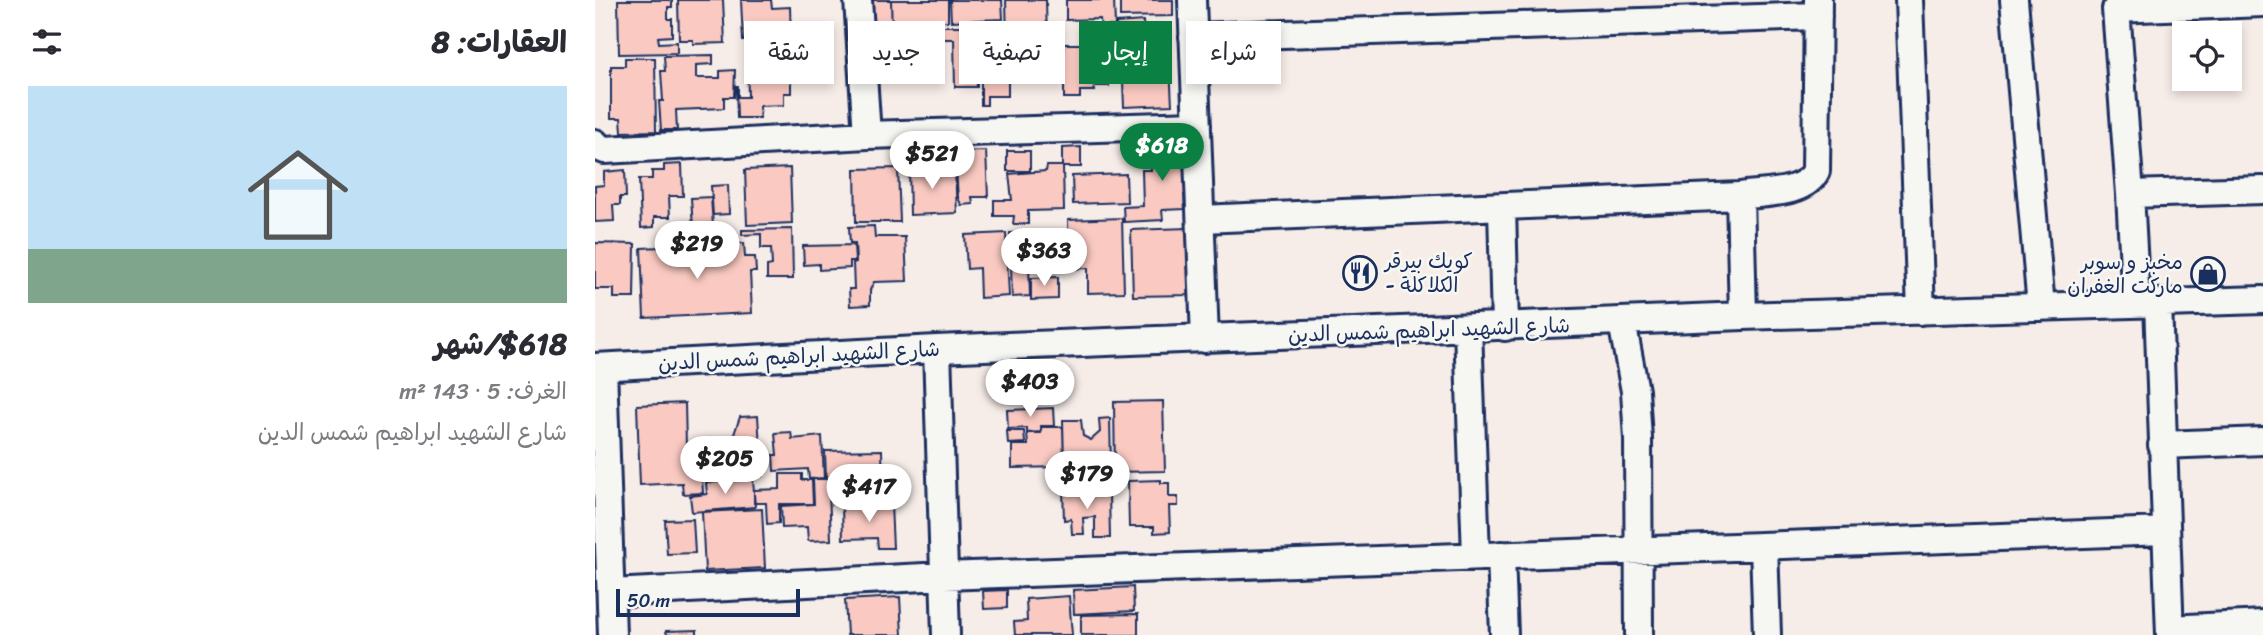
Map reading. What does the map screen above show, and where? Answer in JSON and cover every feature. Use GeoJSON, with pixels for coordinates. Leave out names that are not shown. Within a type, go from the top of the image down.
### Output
{"type":"FeatureCollection","features":[{"type":"Feature","properties":{"kind":"street"},"geometry":{"type":"LineString","coordinates":[[858,0],[867,135]]}},
{"type":"Feature","properties":{"kind":"street"},"geometry":{"type":"LineString","coordinates":[[1192,0],[1193,21]]}},
{"type":"Feature","properties":{"kind":"street"},"geometry":{"type":"LineString","coordinates":[[1909,0],[1921,311]]}},
{"type":"Feature","properties":{"kind":"street"},"geometry":{"type":"LineString","coordinates":[[2014,0],[2041,307]]}},
{"type":"Feature","properties":{"kind":"street"},"geometry":{"type":"LineString","coordinates":[[2263,3],[2115,4],[2130,194],[2147,304],[2162,445],[2170,632],[2263,624]]}},
{"type":"Feature","properties":{"kind":"street"},"geometry":{"type":"LineString","coordinates":[[1201,219],[1739,196],[1802,186],[1811,180],[1816,171],[1818,8],[1557,12],[1281,31]]}},
{"type":"Feature","properties":{"kind":"street"},"geometry":{"type":"LineString","coordinates":[[1195,84],[1205,339]]}},
{"type":"Feature","properties":{"kind":"street"},"geometry":{"type":"LineString","coordinates":[[595,143],[605,150],[867,135],[1196,125]]}},
{"type":"Feature","properties":{"kind":"street"},"geometry":{"type":"LineString","coordinates":[[2130,194],[2263,190]]}},
{"type":"Feature","properties":{"kind":"street"},"geometry":{"type":"LineString","coordinates":[[1739,196],[1743,316]]}},
{"type":"Feature","properties":{"kind":"street"},"geometry":{"type":"LineString","coordinates":[[1502,207],[1504,327]]}},
{"type":"Feature","properties":{"kind":"street","name":"شارع الشهيد ابراهيم شمس الدين"},"geometry":{"type":"LineString","coordinates":[[599,367],[937,349],[1743,316],[2263,300]]}},
{"type":"Feature","properties":{"kind":"street"},"geometry":{"type":"LineString","coordinates":[[1622,322],[1635,391],[1637,427],[1639,635]]}},
{"type":"Feature","properties":{"kind":"street"},"geometry":{"type":"LineString","coordinates":[[1468,328],[1488,556],[1504,635]]}},
{"type":"Feature","properties":{"kind":"street"},"geometry":{"type":"LineString","coordinates":[[937,349],[946,635]]}},
{"type":"Feature","properties":{"kind":"street"},"geometry":{"type":"LineString","coordinates":[[599,367],[612,635]]}},
{"type":"Feature","properties":{"kind":"street"},"geometry":{"type":"LineString","coordinates":[[2162,445],[2263,442]]}},
{"type":"Feature","properties":{"kind":"street"},"geometry":{"type":"LineString","coordinates":[[611,593],[944,576],[2165,531]]}},
{"type":"Feature","properties":{"kind":"street"},"geometry":{"type":"LineString","coordinates":[[1765,546],[1767,635]]}},
{"type":"Feature","properties":{"kind":"building"},"geometry":{"type":"Polygon","coordinates":[[[618,0],[672,0],[672,7],[668,7],[668,19],[672,19],[672,36],[658,37],[659,43],[677,42],[677,53],[619,54],[618,0]]]}},
{"type":"Feature","properties":{"kind":"building"},"geometry":{"type":"Polygon","coordinates":[[[678,0],[723,0],[725,43],[693,44],[693,40],[679,40],[678,0]]]}},
{"type":"Feature","properties":{"kind":"building"},"geometry":{"type":"Polygon","coordinates":[[[741,0],[771,0],[772,8],[790,7],[790,21],[744,21],[743,41],[741,0]]]}},
{"type":"Feature","properties":{"kind":"building"},"geometry":{"type":"Polygon","coordinates":[[[846,0],[891,0],[892,21],[848,21],[848,44],[846,0]]]}},
{"type":"Feature","properties":{"kind":"building"},"geometry":{"type":"Polygon","coordinates":[[[891,0],[948,0],[948,21],[892,21],[891,0]]]}},
{"type":"Feature","properties":{"kind":"building"},"geometry":{"type":"Polygon","coordinates":[[[950,0],[1002,0],[1003,19],[951,21],[950,0]]]}},
{"type":"Feature","properties":{"kind":"building"},"geometry":{"type":"Polygon","coordinates":[[[1006,0],[1046,0],[1047,21],[1007,21],[1006,0]]]}},
{"type":"Feature","properties":{"kind":"building"},"geometry":{"type":"Polygon","coordinates":[[[1066,0],[1114,0],[1115,21],[1066,20],[1066,0]]]}},
{"type":"Feature","properties":{"kind":"building"},"geometry":{"type":"Polygon","coordinates":[[[1120,0],[1173,0],[1173,16],[1120,17],[1120,0]]]}},
{"type":"Feature","properties":{"kind":"building"},"geometry":{"type":"Polygon","coordinates":[[[945,26],[959,26],[959,84],[977,84],[977,87],[955,87],[954,39],[945,39],[945,26]]]}},
{"type":"Feature","properties":{"kind":"building"},"geometry":{"type":"Polygon","coordinates":[[[1065,44],[1079,44],[1079,84],[1109,86],[1094,86],[1095,91],[1080,91],[1080,98],[1064,98],[1065,44]]]}},
{"type":"Feature","properties":{"kind":"building"},"geometry":{"type":"Polygon","coordinates":[[[713,55],[713,64],[696,65],[696,78],[720,78],[720,71],[735,70],[734,97],[724,97],[724,108],[676,110],[677,130],[661,130],[659,101],[663,101],[661,71],[665,71],[664,56],[713,55]]]}},
{"type":"Feature","properties":{"kind":"building"},"geometry":{"type":"Polygon","coordinates":[[[625,58],[655,58],[656,131],[622,132],[621,118],[611,118],[611,66],[625,66],[625,58]]]}},
{"type":"Feature","properties":{"kind":"building"},"geometry":{"type":"Polygon","coordinates":[[[748,84],[791,84],[791,93],[784,93],[784,105],[759,106],[760,118],[737,118],[736,86],[738,97],[748,97],[748,84]]]}},
{"type":"Feature","properties":{"kind":"building"},"geometry":{"type":"Polygon","coordinates":[[[981,84],[1008,84],[1008,96],[987,96],[987,105],[981,105],[981,84]]]}},
{"type":"Feature","properties":{"kind":"building"},"geometry":{"type":"Polygon","coordinates":[[[1123,84],[1171,84],[1172,105],[1124,107],[1123,84]]]}},
{"type":"Feature","properties":{"kind":"building"},"geometry":{"type":"Polygon","coordinates":[[[1186,142],[1189,195],[1184,195],[1185,209],[1162,210],[1163,220],[1124,222],[1123,207],[1143,206],[1142,170],[1151,170],[1150,144],[1186,142]]]}},
{"type":"Feature","properties":{"kind":"building"},"geometry":{"type":"Polygon","coordinates":[[[1081,147],[1081,167],[1063,167],[1064,210],[1028,211],[1028,224],[1013,224],[1014,216],[994,216],[994,200],[1012,200],[1009,174],[1046,171],[1047,166],[1062,166],[1062,148],[1081,147]]]}},
{"type":"Feature","properties":{"kind":"building"},"geometry":{"type":"Polygon","coordinates":[[[986,151],[988,197],[972,197],[973,204],[961,205],[952,152],[986,151]]]}},
{"type":"Feature","properties":{"kind":"building"},"geometry":{"type":"Polygon","coordinates":[[[1007,151],[1030,151],[1030,171],[1007,171],[1007,151]]]}},
{"type":"Feature","properties":{"kind":"building"},"geometry":{"type":"Polygon","coordinates":[[[682,164],[683,196],[669,196],[670,217],[654,217],[654,227],[641,228],[639,179],[652,179],[652,171],[664,171],[664,165],[682,164]]]}},
{"type":"Feature","properties":{"kind":"building"},"geometry":{"type":"Polygon","coordinates":[[[909,167],[955,170],[957,213],[910,215],[909,167]]]}},
{"type":"Feature","properties":{"kind":"building"},"geometry":{"type":"Polygon","coordinates":[[[790,168],[792,223],[747,225],[745,170],[790,168]]]}},
{"type":"Feature","properties":{"kind":"building"},"geometry":{"type":"Polygon","coordinates":[[[898,168],[900,222],[856,222],[855,169],[898,168]]]}},
{"type":"Feature","properties":{"kind":"building"},"geometry":{"type":"Polygon","coordinates":[[[625,170],[626,197],[620,197],[620,205],[613,205],[614,221],[595,222],[595,186],[604,185],[604,172],[625,170]]]}},
{"type":"Feature","properties":{"kind":"building"},"geometry":{"type":"Polygon","coordinates":[[[1126,174],[1127,202],[1073,204],[1072,176],[1126,174]]]}},
{"type":"Feature","properties":{"kind":"building"},"geometry":{"type":"Polygon","coordinates":[[[728,185],[729,214],[713,215],[711,186],[728,185]]]}},
{"type":"Feature","properties":{"kind":"building"},"geometry":{"type":"Polygon","coordinates":[[[711,197],[713,226],[693,227],[691,198],[711,197]]]}},
{"type":"Feature","properties":{"kind":"building"},"geometry":{"type":"Polygon","coordinates":[[[1122,218],[1124,292],[1088,293],[1088,268],[1069,269],[1068,220],[1122,218]]]}},
{"type":"Feature","properties":{"kind":"building"},"geometry":{"type":"Polygon","coordinates":[[[874,226],[875,237],[905,237],[907,281],[874,282],[870,290],[870,305],[850,306],[849,289],[854,289],[853,263],[856,262],[855,243],[850,243],[849,227],[874,226]]]}},
{"type":"Feature","properties":{"kind":"building"},"geometry":{"type":"Polygon","coordinates":[[[1188,228],[1190,295],[1133,296],[1131,230],[1188,228]]]}},
{"type":"Feature","properties":{"kind":"building"},"geometry":{"type":"Polygon","coordinates":[[[792,229],[793,279],[767,279],[767,266],[772,265],[771,248],[761,248],[761,234],[742,235],[742,230],[792,229]]]}},
{"type":"Feature","properties":{"kind":"building"},"geometry":{"type":"Polygon","coordinates":[[[1006,233],[1009,296],[980,298],[979,268],[967,269],[965,235],[1006,233]]]}},
{"type":"Feature","properties":{"kind":"building"},"geometry":{"type":"Polygon","coordinates":[[[1010,233],[1028,233],[1030,296],[1012,297],[1010,233]]]}},
{"type":"Feature","properties":{"kind":"building"},"geometry":{"type":"Polygon","coordinates":[[[595,243],[635,244],[634,298],[614,298],[614,289],[595,289],[595,243]]]}},
{"type":"Feature","properties":{"kind":"building"},"geometry":{"type":"Polygon","coordinates":[[[744,243],[745,257],[755,257],[756,272],[750,272],[752,313],[644,318],[641,248],[744,243]]]}},
{"type":"Feature","properties":{"kind":"building"},"geometry":{"type":"Polygon","coordinates":[[[854,245],[855,261],[850,261],[850,268],[819,270],[819,264],[804,265],[803,246],[854,245]]]}},
{"type":"Feature","properties":{"kind":"building"},"geometry":{"type":"Polygon","coordinates":[[[1058,277],[1058,299],[1031,300],[1031,278],[1058,277]]]}},
{"type":"Feature","properties":{"kind":"building"},"geometry":{"type":"Polygon","coordinates":[[[1163,401],[1165,471],[1115,472],[1114,402],[1163,401]]]}},
{"type":"Feature","properties":{"kind":"building"},"geometry":{"type":"Polygon","coordinates":[[[685,403],[686,446],[700,445],[703,493],[683,494],[682,483],[640,485],[637,405],[685,403]]]}},
{"type":"Feature","properties":{"kind":"building"},"geometry":{"type":"Polygon","coordinates":[[[1053,408],[1054,426],[1041,426],[1041,432],[1027,433],[1027,428],[1008,429],[1007,410],[1053,408]]]}},
{"type":"Feature","properties":{"kind":"building"},"geometry":{"type":"Polygon","coordinates":[[[758,416],[762,476],[710,480],[708,439],[733,437],[740,417],[758,416]]]}},
{"type":"Feature","properties":{"kind":"building"},"geometry":{"type":"Polygon","coordinates":[[[1110,418],[1111,467],[1093,468],[1094,464],[1064,464],[1063,420],[1081,420],[1083,436],[1091,440],[1100,432],[1099,419],[1110,418]]]}},
{"type":"Feature","properties":{"kind":"building"},"geometry":{"type":"Polygon","coordinates":[[[1041,427],[1063,427],[1064,467],[1012,468],[1012,445],[1028,445],[1027,433],[1041,433],[1041,427]]]}},
{"type":"Feature","properties":{"kind":"building"},"geometry":{"type":"Polygon","coordinates":[[[1007,431],[1024,431],[1025,443],[1008,444],[1007,431]]]}},
{"type":"Feature","properties":{"kind":"building"},"geometry":{"type":"Polygon","coordinates":[[[791,432],[792,439],[822,436],[824,478],[809,479],[808,469],[774,471],[773,455],[777,455],[775,433],[791,432]]]}},
{"type":"Feature","properties":{"kind":"building"},"geometry":{"type":"Polygon","coordinates":[[[882,450],[883,488],[829,490],[831,540],[808,541],[807,527],[782,528],[781,506],[814,504],[813,479],[826,479],[825,451],[882,450]]]}},
{"type":"Feature","properties":{"kind":"building"},"geometry":{"type":"Polygon","coordinates":[[[780,474],[802,474],[802,480],[812,480],[813,504],[779,504],[779,523],[767,524],[766,503],[754,503],[754,490],[780,489],[780,474]]]}},
{"type":"Feature","properties":{"kind":"building"},"geometry":{"type":"Polygon","coordinates":[[[753,479],[755,507],[692,512],[690,496],[707,494],[706,483],[753,479]]]}},
{"type":"Feature","properties":{"kind":"building"},"geometry":{"type":"Polygon","coordinates":[[[1161,480],[1161,483],[1169,483],[1169,497],[1178,497],[1178,506],[1169,506],[1170,532],[1154,533],[1154,527],[1129,527],[1128,481],[1161,480]]]}},
{"type":"Feature","properties":{"kind":"building"},"geometry":{"type":"Polygon","coordinates":[[[1079,487],[1080,494],[1109,493],[1110,538],[1095,538],[1095,517],[1083,518],[1084,534],[1072,534],[1071,519],[1064,520],[1063,488],[1079,487]]]}},
{"type":"Feature","properties":{"kind":"building"},"geometry":{"type":"Polygon","coordinates":[[[891,504],[893,548],[878,548],[877,538],[843,539],[842,506],[891,504]]]}},
{"type":"Feature","properties":{"kind":"building"},"geometry":{"type":"Polygon","coordinates":[[[762,509],[765,568],[705,571],[702,512],[762,509]]]}},
{"type":"Feature","properties":{"kind":"building"},"geometry":{"type":"Polygon","coordinates":[[[693,519],[695,553],[667,554],[665,520],[693,519]]]}},
{"type":"Feature","properties":{"kind":"building"},"geometry":{"type":"Polygon","coordinates":[[[1133,587],[1134,611],[1074,614],[1073,590],[1133,587]]]}},
{"type":"Feature","properties":{"kind":"building"},"geometry":{"type":"Polygon","coordinates":[[[1007,590],[1007,608],[984,609],[983,591],[1007,590]]]}},
{"type":"Feature","properties":{"kind":"building"},"geometry":{"type":"Polygon","coordinates":[[[1069,596],[1072,635],[1015,635],[1014,622],[1027,621],[1026,599],[1069,596]]]}},
{"type":"Feature","properties":{"kind":"building"},"geometry":{"type":"Polygon","coordinates":[[[900,597],[902,635],[847,635],[845,600],[900,597]]]}},
{"type":"Feature","properties":{"kind":"building"},"geometry":{"type":"Polygon","coordinates":[[[1138,614],[1138,635],[1081,635],[1081,615],[1138,614]]]}},
{"type":"Feature","properties":{"kind":"building"},"geometry":{"type":"Polygon","coordinates":[[[697,630],[697,635],[667,635],[666,631],[697,630]]]}},
{"type":"Feature","properties":{"kind":"place","name":"كويك بيرقر - الكلاكلة"},"geometry":{"type":"Point","coordinates":[1360,273]}},
{"type":"Feature","properties":{"kind":"place","name":"مخبز و سوبر ماركت الغفران"},"geometry":{"type":"Point","coordinates":[2208,274]}}]}
